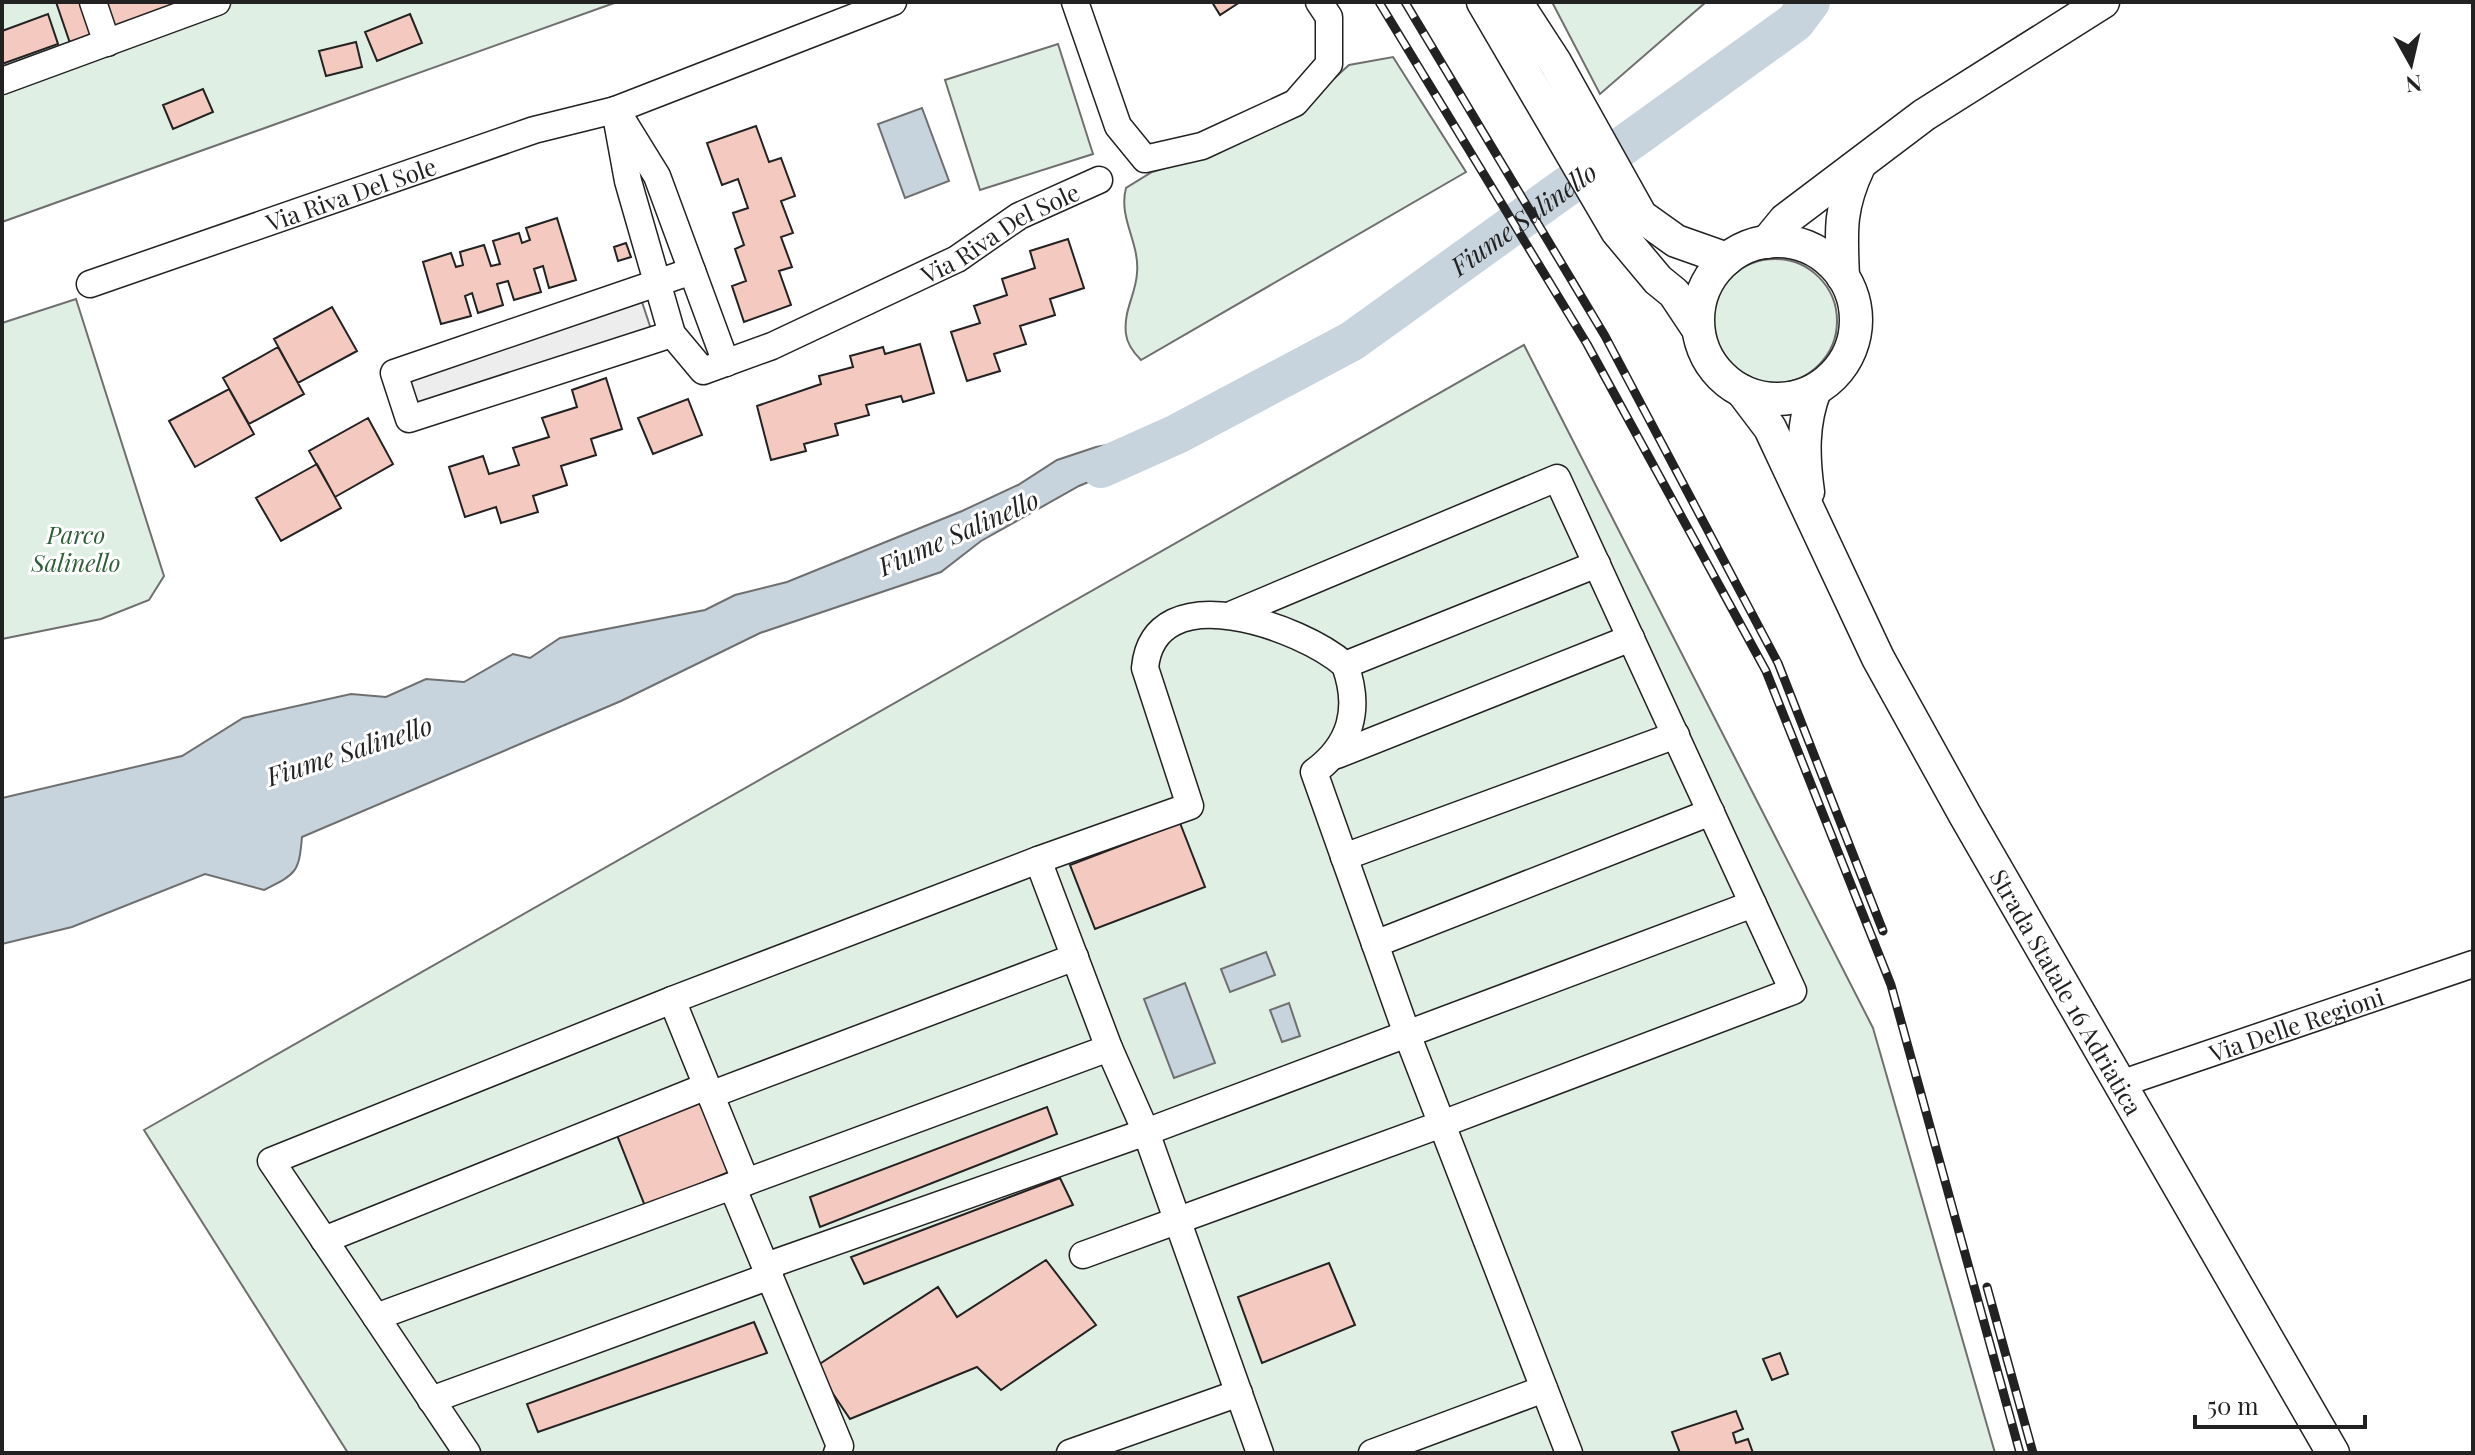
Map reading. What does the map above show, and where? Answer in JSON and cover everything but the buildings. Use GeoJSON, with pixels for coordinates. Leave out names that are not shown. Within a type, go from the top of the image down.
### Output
{"type":"FeatureCollection","features":[{"type":"Feature","properties":{"kind":"main road","name":"Strada Statale 16 Adriatica"},"geometry":{"type":"LineString","coordinates":[[1483,2],[1543,70],[1641,216],[1676,241],[1727,259]]}},
{"type":"Feature","properties":{"kind":"main road","name":"Strada Statale 16 Adriatica"},"geometry":{"type":"LineString","coordinates":[[1516,2],[1543,70],[1617,231],[1658,280],[1674,293],[1698,329],[1705,355],[1721,376],[1742,391],[1770,428],[1886,671],[2333,1453]]}},
{"type":"Feature","properties":{"kind":"main road"},"geometry":{"type":"LineString","coordinates":[[1767,242],[1785,220],[1946,100],[2103,2]]}},
{"type":"Feature","properties":{"kind":"main road"},"geometry":{"type":"LineString","coordinates":[[1742,391],[1767,399],[1793,398],[1815,390],[1837,372],[1851,350],[1855,313],[1843,277],[1840,217],[1846,193],[1861,164]]}},
{"type":"Feature","properties":{"kind":"main road"},"geometry":{"type":"LineString","coordinates":[[1698,329],[1699,303],[1709,279],[1727,259],[1745,248],[1767,242],[1789,242],[1810,248],[1829,260],[1843,277]]}},
{"type":"Feature","properties":{"kind":"main road","name":"Strada Statale 16 Adriatica"},"geometry":{"type":"LineString","coordinates":[[1813,522],[1804,463],[1805,424],[1815,390]]}},
{"type":"Feature","properties":{"kind":"street"},"geometry":{"type":"LineString","coordinates":[[93,2],[107,43]]}},
{"type":"Feature","properties":{"kind":"street"},"geometry":{"type":"LineString","coordinates":[[2,81],[217,2]]}},
{"type":"Feature","properties":{"kind":"street","name":"Via Riva Del Sole"},"geometry":{"type":"LineString","coordinates":[[90,284],[534,130],[615,110],[893,2]]}},
{"type":"Feature","properties":{"kind":"street"},"geometry":{"type":"LineString","coordinates":[[1075,2],[1118,126],[1145,159],[1202,146],[1295,103],[1329,64],[1329,17],[1319,2]]}},
{"type":"Feature","properties":{"kind":"street"},"geometry":{"type":"LineString","coordinates":[[615,110],[657,176],[726,363],[703,371],[672,334],[628,181],[615,110]]}},
{"type":"Feature","properties":{"kind":"street","name":"Via Riva Del Sole"},"geometry":{"type":"LineString","coordinates":[[726,363],[957,259],[1019,216],[1099,180]]}},
{"type":"Feature","properties":{"kind":"street"},"geometry":{"type":"LineString","coordinates":[[672,334],[409,419],[394,373],[692,271]]}},
{"type":"Feature","properties":{"kind":"street"},"geometry":{"type":"LineString","coordinates":[[467,1453],[271,1161],[672,1000],[1038,860],[1190,806],[1148,687],[1146,650],[1165,628],[1186,619],[1233,614],[1557,478],[1793,991],[1083,1255]]}},
{"type":"Feature","properties":{"kind":"street"},"geometry":{"type":"LineString","coordinates":[[1345,665],[1597,564]]}},
{"type":"Feature","properties":{"kind":"street"},"geometry":{"type":"LineString","coordinates":[[1233,614],[1317,644],[1345,665],[1353,706],[1337,755]]}},
{"type":"Feature","properties":{"kind":"street"},"geometry":{"type":"LineString","coordinates":[[1569,1453],[1407,1034],[1314,772],[1337,755],[1631,638]]}},
{"type":"Feature","properties":{"kind":"street"},"geometry":{"type":"LineString","coordinates":[[1344,857],[1676,735]]}},
{"type":"Feature","properties":{"kind":"street"},"geometry":{"type":"LineString","coordinates":[[1375,944],[1711,812]]}},
{"type":"Feature","properties":{"kind":"street"},"geometry":{"type":"LineString","coordinates":[[1038,860],[1109,1048],[1146,1132],[1260,1453]]}},
{"type":"Feature","properties":{"kind":"street"},"geometry":{"type":"LineString","coordinates":[[431,1400],[1753,904]]}},
{"type":"Feature","properties":{"kind":"street"},"geometry":{"type":"LineString","coordinates":[[324,1240],[709,1090],[1075,957]]}},
{"type":"Feature","properties":{"kind":"street","name":"Via Delle Regioni"},"geometry":{"type":"LineString","coordinates":[[2120,1084],[2473,964]]}},
{"type":"Feature","properties":{"kind":"street"},"geometry":{"type":"LineString","coordinates":[[672,1000],[709,1090],[768,1271],[835,1451]]}},
{"type":"Feature","properties":{"kind":"street"},"geometry":{"type":"LineString","coordinates":[[376,1317],[1109,1048]]}},
{"type":"Feature","properties":{"kind":"street"},"geometry":{"type":"LineString","coordinates":[[1372,1453],[1544,1389]]}},
{"type":"Feature","properties":{"kind":"street"},"geometry":{"type":"LineString","coordinates":[[1070,1453],[1239,1393]]}},
{"type":"Feature","properties":{"kind":"green space"},"geometry":{"type":"Polygon","coordinates":[[[2,2],[617,2],[2,222],[2,2]]]}},
{"type":"Feature","properties":{"kind":"green space"},"geometry":{"type":"Polygon","coordinates":[[[1552,2],[1706,2],[1600,94],[1552,2]]]}},
{"type":"Feature","properties":{"kind":"green space"},"geometry":{"type":"Polygon","coordinates":[[[1058,44],[1093,154],[980,190],[945,80],[1058,44]]]}},
{"type":"Feature","properties":{"kind":"green space"},"geometry":{"type":"Polygon","coordinates":[[[1393,57],[1466,172],[1141,360],[1131,348],[1126,334],[1126,318],[1136,281],[1137,262],[1125,210],[1126,188],[1152,172],[1188,161],[1300,109],[1349,65],[1393,57]]]}},
{"type":"Feature","properties":{"kind":"green space"},"geometry":{"type":"Polygon","coordinates":[[[1775,259],[1799,264],[1819,277],[1832,297],[1837,321],[1832,345],[1819,365],[1799,378],[1775,383],[1751,378],[1731,365],[1718,345],[1713,321],[1718,297],[1731,277],[1751,264],[1775,259]]]}},
{"type":"Feature","properties":{"kind":"green space","name":"Parco Salinello"},"geometry":{"type":"Polygon","coordinates":[[[76,299],[164,576],[149,600],[101,619],[2,639],[2,323],[76,299]]]}},
{"type":"Feature","properties":{"kind":"green space"},"geometry":{"type":"Polygon","coordinates":[[[1524,345],[1873,1028],[1995,1453],[348,1453],[144,1130],[1524,345]]]}},
{"type":"Feature","properties":{"kind":"shaded area"},"geometry":{"type":"Polygon","coordinates":[[[642,302],[651,329],[417,405],[408,378],[642,302]]]}},
{"type":"Feature","properties":{"kind":"water"},"geometry":{"type":"Polygon","coordinates":[[[922,108],[949,181],[905,198],[878,124],[922,108]]]}},
{"type":"Feature","properties":{"kind":"water"},"geometry":{"type":"Polygon","coordinates":[[[1145,438],[1157,453],[1079,486],[981,541],[941,572],[760,633],[621,701],[302,837],[294,871],[264,890],[205,874],[72,927],[2,944],[2,798],[182,756],[243,718],[351,694],[386,697],[426,679],[464,682],[513,654],[530,658],[560,638],[705,610],[735,595],[787,582],[962,511],[1018,485],[1057,460],[1096,447],[1145,438]]]}},
{"type":"Feature","properties":{"kind":"water"},"geometry":{"type":"Polygon","coordinates":[[[1266,952],[1275,975],[1230,992],[1221,969],[1266,952]]]}},
{"type":"Feature","properties":{"kind":"water"},"geometry":{"type":"Polygon","coordinates":[[[1185,983],[1215,1063],[1174,1078],[1144,999],[1185,983]]]}},
{"type":"Feature","properties":{"kind":"water"},"geometry":{"type":"Polygon","coordinates":[[[1289,1003],[1300,1036],[1282,1042],[1270,1010],[1289,1003]]]}},
{"type":"Feature","properties":{"kind":"waterway","name":"Fiume Salinello"},"geometry":{"type":"LineString","coordinates":[[1101,468],[1177,434],[1352,341],[1795,22],[1810,2]]}},
{"type":"Feature","properties":{"kind":"railway"},"geometry":{"type":"LineString","coordinates":[[1379,2],[1587,344],[1766,671],[1891,985],[2020,1453]]}},
{"type":"Feature","properties":{"kind":"railway"},"geometry":{"type":"LineString","coordinates":[[1405,2],[1605,336],[1778,663],[1883,931]]}},
{"type":"Feature","properties":{"kind":"railway"},"geometry":{"type":"LineString","coordinates":[[1987,1287],[2033,1453]]}}]}
